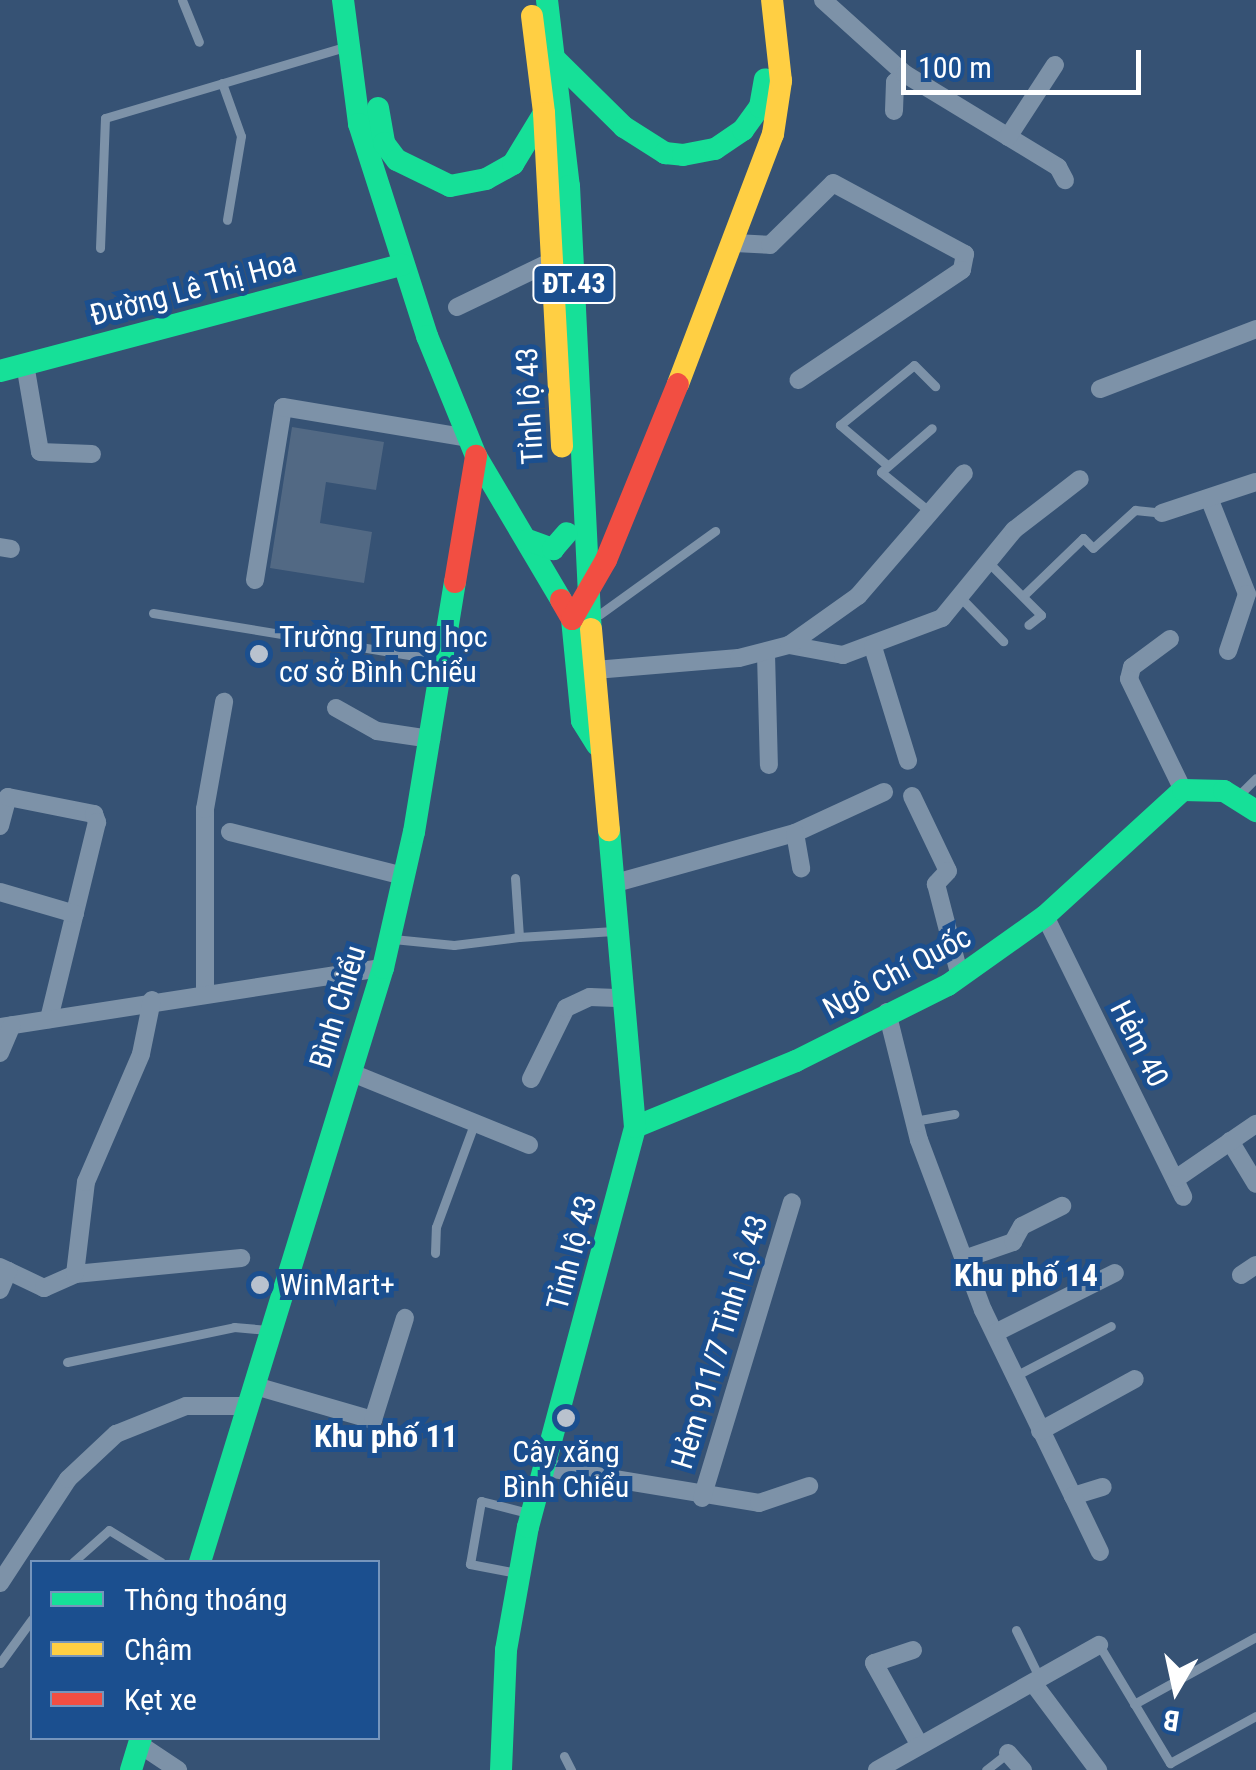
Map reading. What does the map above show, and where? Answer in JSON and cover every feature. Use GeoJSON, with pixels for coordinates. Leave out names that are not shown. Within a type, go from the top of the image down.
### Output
{"type":"FeatureCollection","features":[{"type":"Feature","properties":{"kind":"main road"},"geometry":{"type":"LineString","coordinates":[[342,0],[359,124],[401,262]]}},
{"type":"Feature","properties":{"kind":"main road"},"geometry":{"type":"LineString","coordinates":[[362,0],[401,262]]}},
{"type":"Feature","properties":{"kind":"main road","name":"Tỉnh lộ 43"},"geometry":{"type":"LineString","coordinates":[[497,1766],[506,1650],[531,1514],[596,1290],[635,1127],[597,745],[595,670],[566,533],[544,114],[530,0]]}},
{"type":"Feature","properties":{"kind":"main road","name":"Tỉnh lộ 43"},"geometry":{"type":"LineString","coordinates":[[547,0],[557,62],[582,601],[582,721],[597,745]]}},
{"type":"Feature","properties":{"kind":"main road"},"geometry":{"type":"LineString","coordinates":[[582,601],[754,147],[756,112],[765,89],[757,0]]}},
{"type":"Feature","properties":{"kind":"main road"},"geometry":{"type":"LineString","coordinates":[[582,601],[735,243],[778,105],[772,0]]}},
{"type":"Feature","properties":{"kind":"main road"},"geometry":{"type":"LineString","coordinates":[[557,62],[595,104],[666,153],[715,149],[756,112]]}},
{"type":"Feature","properties":{"kind":"main road"},"geometry":{"type":"LineString","coordinates":[[384,143],[415,173],[466,185],[500,174],[524,154],[544,114]]}},
{"type":"Feature","properties":{"kind":"main road","name":"Đường Lê Thị Hoa"},"geometry":{"type":"LineString","coordinates":[[0,371],[401,262]]}},
{"type":"Feature","properties":{"kind":"main road","name":"ĐT.43"},"geometry":{"type":"LineString","coordinates":[[401,262],[473,447],[528,540],[582,601]]}},
{"type":"Feature","properties":{"kind":"main road","name":"Bình Chiểu"},"geometry":{"type":"LineString","coordinates":[[201,1560],[383,968],[431,739],[466,520],[473,447]]}},
{"type":"Feature","properties":{"kind":"main road"},"geometry":{"type":"LineString","coordinates":[[466,520],[487,508],[510,508]]}},
{"type":"Feature","properties":{"kind":"main road"},"geometry":{"type":"LineString","coordinates":[[528,540],[549,550],[560,547],[566,533]]}},
{"type":"Feature","properties":{"kind":"main road"},"geometry":{"type":"LineString","coordinates":[[1183,790],[1224,791],[1246,805]]}},
{"type":"Feature","properties":{"kind":"main road","name":"Ngô Chí Quốc"},"geometry":{"type":"LineString","coordinates":[[635,1127],[796,1061],[960,977],[1046,916],[1183,790]]}},
{"type":"Feature","properties":{"kind":"main road"},"geometry":{"type":"LineString","coordinates":[[132,1770],[140,1741]]}},
{"type":"Feature","properties":{"kind":"street"},"geometry":{"type":"LineString","coordinates":[[823,0],[905,74],[1058,168],[1065,180]]}},
{"type":"Feature","properties":{"kind":"street"},"geometry":{"type":"LineString","coordinates":[[1008,136],[1055,64]]}},
{"type":"Feature","properties":{"kind":"street"},"geometry":{"type":"LineString","coordinates":[[894,111],[895,82],[905,74]]}},
{"type":"Feature","properties":{"kind":"street"},"geometry":{"type":"LineString","coordinates":[[735,243],[770,244],[833,183],[965,254],[962,270],[798,380]]}},
{"type":"Feature","properties":{"kind":"street"},"geometry":{"type":"LineString","coordinates":[[457,308],[552,261]]}},
{"type":"Feature","properties":{"kind":"street"},"geometry":{"type":"LineString","coordinates":[[1100,389],[1256,329]]}},
{"type":"Feature","properties":{"kind":"street"},"geometry":{"type":"LineString","coordinates":[[26,364],[40,452],[92,454]]}},
{"type":"Feature","properties":{"kind":"street"},"geometry":{"type":"LineString","coordinates":[[255,580],[283,407],[473,447]]}},
{"type":"Feature","properties":{"kind":"street"},"geometry":{"type":"LineString","coordinates":[[595,670],[766,654],[789,645],[858,596],[964,473]]}},
{"type":"Feature","properties":{"kind":"street"},"geometry":{"type":"LineString","coordinates":[[789,645],[843,655],[873,647],[942,618],[986,560],[1040,504],[1080,479]]}},
{"type":"Feature","properties":{"kind":"street"},"geometry":{"type":"LineString","coordinates":[[1162,513],[1256,482]]}},
{"type":"Feature","properties":{"kind":"street"},"geometry":{"type":"LineString","coordinates":[[1210,498],[1247,594],[1228,652]]}},
{"type":"Feature","properties":{"kind":"street"},"geometry":{"type":"LineString","coordinates":[[1170,639],[1132,668],[1129,679],[1183,790]]}},
{"type":"Feature","properties":{"kind":"street"},"geometry":{"type":"LineString","coordinates":[[873,647],[908,761]]}},
{"type":"Feature","properties":{"kind":"street"},"geometry":{"type":"LineString","coordinates":[[766,654],[769,765]]}},
{"type":"Feature","properties":{"kind":"street"},"geometry":{"type":"LineString","coordinates":[[205,993],[205,809],[224,702]]}},
{"type":"Feature","properties":{"kind":"street"},"geometry":{"type":"LineString","coordinates":[[336,708],[376,731],[431,739]]}},
{"type":"Feature","properties":{"kind":"street"},"geometry":{"type":"LineString","coordinates":[[612,884],[795,833],[884,792]]}},
{"type":"Feature","properties":{"kind":"street"},"geometry":{"type":"LineString","coordinates":[[912,796],[948,870],[936,884],[960,977]]}},
{"type":"Feature","properties":{"kind":"street"},"geometry":{"type":"LineString","coordinates":[[0,826],[8,797],[94,814],[49,1018]]}},
{"type":"Feature","properties":{"kind":"street"},"geometry":{"type":"LineString","coordinates":[[230,832],[404,876]]}},
{"type":"Feature","properties":{"kind":"street"},"geometry":{"type":"LineString","coordinates":[[795,833],[802,868]]}},
{"type":"Feature","properties":{"kind":"street"},"geometry":{"type":"LineString","coordinates":[[0,892],[75,914]]}},
{"type":"Feature","properties":{"kind":"street","name":"Hẻm 40"},"geometry":{"type":"LineString","coordinates":[[1046,916],[1177,1178],[1183,1198]]}},
{"type":"Feature","properties":{"kind":"street"},"geometry":{"type":"LineString","coordinates":[[0,1052],[6,1026],[152,1000],[383,968]]}},
{"type":"Feature","properties":{"kind":"street"},"geometry":{"type":"LineString","coordinates":[[531,1080],[566,1008],[590,997],[622,998]]}},
{"type":"Feature","properties":{"kind":"street"},"geometry":{"type":"LineString","coordinates":[[75,1274],[86,1182],[141,1054],[152,1000]]}},
{"type":"Feature","properties":{"kind":"street"},"geometry":{"type":"LineString","coordinates":[[887,1012],[914,1121],[964,1259],[1040,1431],[1100,1552]]}},
{"type":"Feature","properties":{"kind":"street"},"geometry":{"type":"LineString","coordinates":[[352,1074],[529,1146]]}},
{"type":"Feature","properties":{"kind":"street"},"geometry":{"type":"LineString","coordinates":[[1177,1178],[1256,1124]]}},
{"type":"Feature","properties":{"kind":"street"},"geometry":{"type":"LineString","coordinates":[[1230,1141],[1256,1184]]}},
{"type":"Feature","properties":{"kind":"street","name":"Hẻm 911/7 Tỉnh Lộ 43"},"geometry":{"type":"LineString","coordinates":[[702,1498],[792,1202]]}},
{"type":"Feature","properties":{"kind":"street"},"geometry":{"type":"LineString","coordinates":[[964,1259],[1013,1242],[1022,1226],[1062,1206]]}},
{"type":"Feature","properties":{"kind":"street"},"geometry":{"type":"LineString","coordinates":[[0,1290],[4,1269],[44,1288],[75,1274],[241,1258]]}},
{"type":"Feature","properties":{"kind":"street"},"geometry":{"type":"LineString","coordinates":[[995,1333],[1114,1273]]}},
{"type":"Feature","properties":{"kind":"street"},"geometry":{"type":"LineString","coordinates":[[0,1583],[8,1555],[68,1479],[116,1434],[186,1406],[252,1396],[372,1420],[405,1318]]}},
{"type":"Feature","properties":{"kind":"street"},"geometry":{"type":"LineString","coordinates":[[1040,1431],[1135,1380]]}},
{"type":"Feature","properties":{"kind":"street"},"geometry":{"type":"LineString","coordinates":[[542,1466],[702,1498],[759,1503],[809,1486]]}},
{"type":"Feature","properties":{"kind":"street"},"geometry":{"type":"LineString","coordinates":[[1073,1496],[1102,1487]]}},
{"type":"Feature","properties":{"kind":"street"},"geometry":{"type":"LineString","coordinates":[[878,1770],[1099,1645]]}},
{"type":"Feature","properties":{"kind":"street"},"geometry":{"type":"LineString","coordinates":[[913,1650],[874,1664],[919,1744]]}},
{"type":"Feature","properties":{"kind":"street"},"geometry":{"type":"LineString","coordinates":[[1036,1681],[1098,1770]]}},
{"type":"Feature","properties":{"kind":"street"},"geometry":{"type":"LineString","coordinates":[[140,1741],[178,1770]]}},
{"type":"Feature","properties":{"kind":"street"},"geometry":{"type":"LineString","coordinates":[[1008,1753],[1022,1770]]}},
{"type":"Feature","properties":{"kind":"lane"},"geometry":{"type":"LineString","coordinates":[[182,0],[199,42]]}},
{"type":"Feature","properties":{"kind":"lane"},"geometry":{"type":"LineString","coordinates":[[100,248],[105,118],[348,46]]}},
{"type":"Feature","properties":{"kind":"lane"},"geometry":{"type":"LineString","coordinates":[[222,83],[241,136],[227,220]]}},
{"type":"Feature","properties":{"kind":"lane"},"geometry":{"type":"LineString","coordinates":[[887,465],[840,426],[914,365],[935,386]]}},
{"type":"Feature","properties":{"kind":"lane"},"geometry":{"type":"LineString","coordinates":[[932,428],[881,472],[932,514]]}},
{"type":"Feature","properties":{"kind":"lane"},"geometry":{"type":"LineString","coordinates":[[1024,594],[1084,538],[1093,548],[1135,510],[1162,513]]}},
{"type":"Feature","properties":{"kind":"lane"},"geometry":{"type":"LineString","coordinates":[[582,601],[604,607],[715,531]]}},
{"type":"Feature","properties":{"kind":"lane"},"geometry":{"type":"LineString","coordinates":[[986,560],[1041,614],[1028,624]]}},
{"type":"Feature","properties":{"kind":"lane"},"geometry":{"type":"LineString","coordinates":[[960,597],[1003,641]]}},
{"type":"Feature","properties":{"kind":"lane"},"geometry":{"type":"LineString","coordinates":[[153,614],[443,661]]}},
{"type":"Feature","properties":{"kind":"lane"},"geometry":{"type":"LineString","coordinates":[[1246,805],[1256,778]]}},
{"type":"Feature","properties":{"kind":"lane"},"geometry":{"type":"LineString","coordinates":[[516,878],[519,937]]}},
{"type":"Feature","properties":{"kind":"lane"},"geometry":{"type":"LineString","coordinates":[[390,939],[454,945],[616,931]]}},
{"type":"Feature","properties":{"kind":"lane"},"geometry":{"type":"LineString","coordinates":[[914,1121],[954,1114]]}},
{"type":"Feature","properties":{"kind":"lane"},"geometry":{"type":"LineString","coordinates":[[435,1253],[436,1227],[474,1124]]}},
{"type":"Feature","properties":{"kind":"lane"},"geometry":{"type":"LineString","coordinates":[[1015,1376],[1111,1326]]}},
{"type":"Feature","properties":{"kind":"lane"},"geometry":{"type":"LineString","coordinates":[[67,1362],[234,1327],[271,1330]]}},
{"type":"Feature","properties":{"kind":"lane"},"geometry":{"type":"LineString","coordinates":[[520,1574],[470,1564],[481,1501],[531,1514]]}},
{"type":"Feature","properties":{"kind":"lane"},"geometry":{"type":"LineString","coordinates":[[76,1560],[109,1530],[158,1560]]}},
{"type":"Feature","properties":{"kind":"lane"},"geometry":{"type":"LineString","coordinates":[[0,1663],[30,1622]]}},
{"type":"Feature","properties":{"kind":"lane"},"geometry":{"type":"LineString","coordinates":[[1016,1630],[1036,1681]]}},
{"type":"Feature","properties":{"kind":"lane"},"geometry":{"type":"LineString","coordinates":[[1134,1704],[1256,1637]]}},
{"type":"Feature","properties":{"kind":"lane"},"geometry":{"type":"LineString","coordinates":[[1099,1645],[1170,1763],[1256,1716]]}},
{"type":"Feature","properties":{"kind":"lane"},"geometry":{"type":"LineString","coordinates":[[986,1770],[1008,1753]]}},
{"type":"Feature","properties":{"kind":"lane"},"geometry":{"type":"LineString","coordinates":[[564,1756],[571,1770]]}},
{"type":"Feature","properties":{"kind":"building"},"geometry":{"type":"Polygon","coordinates":[[[292,427],[384,442],[376,490],[326,482],[320,523],[372,532],[364,583],[270,568],[292,427]]]}},
{"type":"Feature","properties":{"kind":"traffic: fast"},"geometry":{"type":"LineString","coordinates":[[343,0],[359,124],[427,336],[476,456],[561,600]]}},
{"type":"Feature","properties":{"kind":"traffic: fast"},"geometry":{"type":"LineString","coordinates":[[547,0],[569,186],[591,629]]}},
{"type":"Feature","properties":{"kind":"traffic: fast"},"geometry":{"type":"LineString","coordinates":[[557,61],[624,127],[665,153],[683,155],[715,149],[743,130],[760,107],[765,79]]}},
{"type":"Feature","properties":{"kind":"traffic: fast"},"geometry":{"type":"LineString","coordinates":[[378,108],[384,143],[397,160],[450,186],[486,179],[513,164],[544,113]]}},
{"type":"Feature","properties":{"kind":"traffic: fast"},"geometry":{"type":"LineString","coordinates":[[0,371],[402,265]]}},
{"type":"Feature","properties":{"kind":"traffic: fast"},"geometry":{"type":"LineString","coordinates":[[528,540],[553,549],[567,533]]}},
{"type":"Feature","properties":{"kind":"traffic: fast"},"geometry":{"type":"LineString","coordinates":[[201,1560],[383,968],[414,832],[455,582]]}},
{"type":"Feature","properties":{"kind":"traffic: fast"},"geometry":{"type":"LineString","coordinates":[[572,619],[582,721],[597,745]]}},
{"type":"Feature","properties":{"kind":"traffic: fast"},"geometry":{"type":"LineString","coordinates":[[635,1127],[796,1061],[948,985],[1045,916],[1183,790],[1224,791],[1256,811]]}},
{"type":"Feature","properties":{"kind":"traffic: fast"},"geometry":{"type":"LineString","coordinates":[[501,1770],[506,1650],[528,1527],[635,1127],[609,830]]}},
{"type":"Feature","properties":{"kind":"traffic: fast"},"geometry":{"type":"LineString","coordinates":[[131,1770],[140,1740]]}},
{"type":"Feature","properties":{"kind":"traffic: slow"},"geometry":{"type":"LineString","coordinates":[[678,384],[773,134],[781,81],[772,0]]}},
{"type":"Feature","properties":{"kind":"traffic: slow"},"geometry":{"type":"LineString","coordinates":[[532,16],[544,113],[562,447]]}},
{"type":"Feature","properties":{"kind":"traffic: slow"},"geometry":{"type":"LineString","coordinates":[[591,629],[609,830]]}},
{"type":"Feature","properties":{"kind":"traffic: jam"},"geometry":{"type":"LineString","coordinates":[[561,600],[572,619],[606,560],[678,384]]}},
{"type":"Feature","properties":{"kind":"traffic: jam"},"geometry":{"type":"LineString","coordinates":[[455,582],[476,456]]}},
{"type":"Feature","properties":{"kind":"place","name":"Trường Trung học cơ sở Bình Chiểu"},"geometry":{"type":"Point","coordinates":[259,654]}},
{"type":"Feature","properties":{"kind":"place","name":"WinMart+"},"geometry":{"type":"Point","coordinates":[260,1285]}},
{"type":"Feature","properties":{"kind":"place","name":"Cây xăng Bình Chiểu"},"geometry":{"type":"Point","coordinates":[566,1418]}},
{"type":"Feature","properties":{"kind":"district","name":"Khu phố 14"},"geometry":{"type":"Point","coordinates":[1026,1275]}},
{"type":"Feature","properties":{"kind":"district","name":"Khu phố 11"},"geometry":{"type":"Point","coordinates":[386,1436]}}]}
